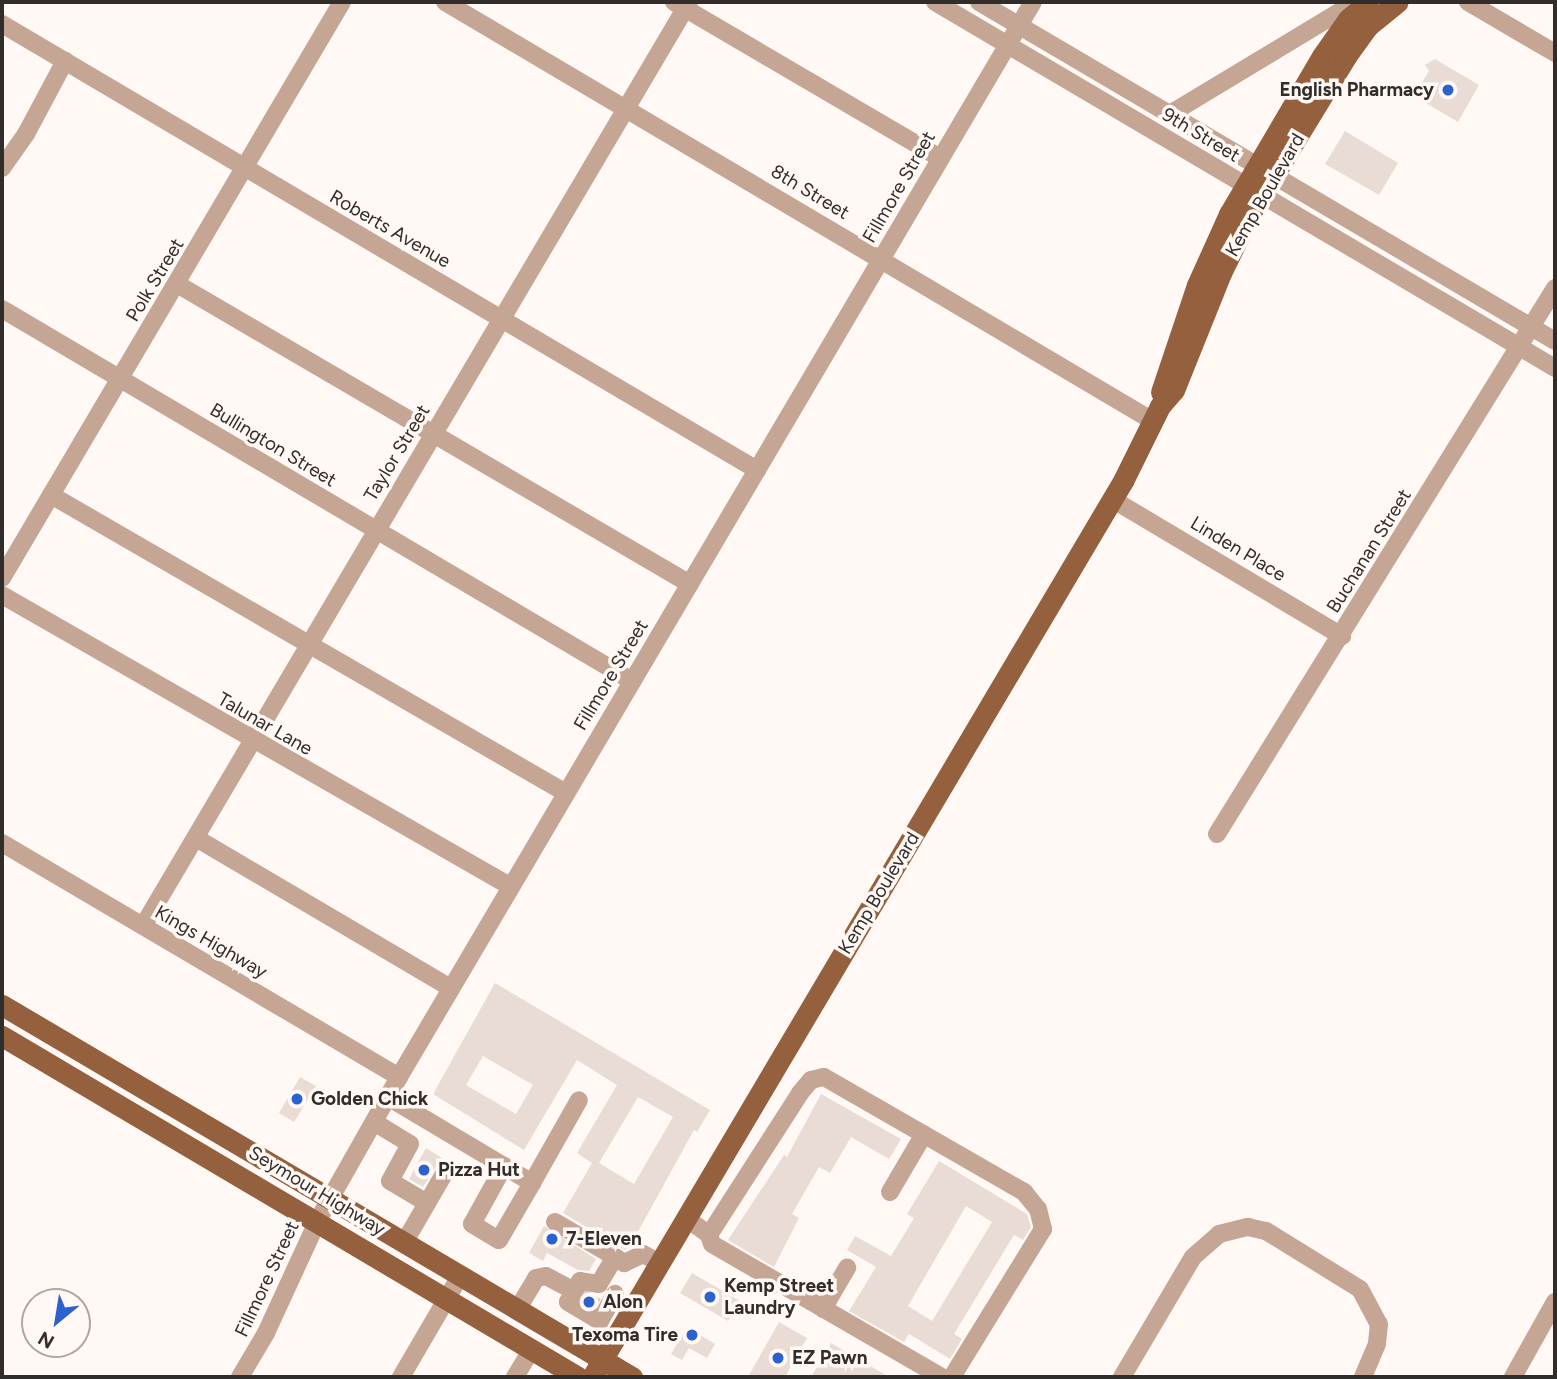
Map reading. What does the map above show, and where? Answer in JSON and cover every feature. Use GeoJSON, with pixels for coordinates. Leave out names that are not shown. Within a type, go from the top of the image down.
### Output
{"type":"FeatureCollection","features":[{"type":"Feature","properties":{"kind":"main road","name":"Kemp Boulevard"},"geometry":{"type":"LineString","coordinates":[[1266,171],[1322,56],[1348,19],[1368,2]]}},
{"type":"Feature","properties":{"kind":"main road","name":"Kemp Boulevard"},"geometry":{"type":"LineString","coordinates":[[597,1368],[1112,499],[1156,414],[1163,381],[1197,285],[1266,171],[1347,55],[1368,26],[1398,2]]}},
{"type":"Feature","properties":{"kind":"main road","name":"Seymour Highway"},"geometry":{"type":"LineString","coordinates":[[2,1005],[568,1339],[597,1368],[631,1377]]}},
{"type":"Feature","properties":{"kind":"main road","name":"Seymour Highway"},"geometry":{"type":"LineString","coordinates":[[2,1036],[578,1377]]}},
{"type":"Feature","properties":{"kind":"main road"},"geometry":{"type":"LineString","coordinates":[[61,1070],[74,1048]]}},
{"type":"Feature","properties":{"kind":"street","name":"Polk Street"},"geometry":{"type":"LineString","coordinates":[[2,578],[342,2]]}},
{"type":"Feature","properties":{"kind":"street","name":"8th Street"},"geometry":{"type":"LineString","coordinates":[[445,2],[882,258],[1156,414]]}},
{"type":"Feature","properties":{"kind":"street","name":"9th Street"},"geometry":{"type":"LineString","coordinates":[[935,2],[1555,368]]}},
{"type":"Feature","properties":{"kind":"street","name":"9th Street"},"geometry":{"type":"LineString","coordinates":[[979,2],[1555,341]]}},
{"type":"Feature","properties":{"kind":"street","name":"Fillmore Street"},"geometry":{"type":"LineString","coordinates":[[240,1377],[267,1333],[317,1222],[399,1077],[1033,2]]}},
{"type":"Feature","properties":{"kind":"street"},"geometry":{"type":"LineString","coordinates":[[1170,114],[1356,2]]}},
{"type":"Feature","properties":{"kind":"street"},"geometry":{"type":"LineString","coordinates":[[1468,2],[1553,49]]}},
{"type":"Feature","properties":{"kind":"street","name":"Taylor Street"},"geometry":{"type":"LineString","coordinates":[[143,926],[626,108],[683,4]]}},
{"type":"Feature","properties":{"kind":"street"},"geometry":{"type":"LineString","coordinates":[[683,4],[940,158]]}},
{"type":"Feature","properties":{"kind":"street","name":"Roberts Avenue"},"geometry":{"type":"LineString","coordinates":[[2,24],[757,470]]}},
{"type":"Feature","properties":{"kind":"street"},"geometry":{"type":"LineString","coordinates":[[2,168],[65,61]]}},
{"type":"Feature","properties":{"kind":"street"},"geometry":{"type":"LineString","coordinates":[[177,284],[690,584]]}},
{"type":"Feature","properties":{"kind":"street","name":"Buchanan Street"},"geometry":{"type":"LineString","coordinates":[[1217,834],[1555,288]]}},
{"type":"Feature","properties":{"kind":"street","name":"Bullington Street"},"geometry":{"type":"LineString","coordinates":[[2,309],[632,681]]}},
{"type":"Feature","properties":{"kind":"street"},"geometry":{"type":"LineString","coordinates":[[51,495],[566,793]]}},
{"type":"Feature","properties":{"kind":"street","name":"Linden Place"},"geometry":{"type":"LineString","coordinates":[[1112,499],[1342,636]]}},
{"type":"Feature","properties":{"kind":"street","name":"Talunar Lane"},"geometry":{"type":"LineString","coordinates":[[2,595],[252,742],[510,886]]}},
{"type":"Feature","properties":{"kind":"street"},"geometry":{"type":"LineString","coordinates":[[196,838],[451,988]]}},
{"type":"Feature","properties":{"kind":"street","name":"Kings Highway"},"geometry":{"type":"LineString","coordinates":[[2,843],[399,1077]]}},
{"type":"Feature","properties":{"kind":"street"},"geometry":{"type":"LineString","coordinates":[[709,1235],[811,1080],[824,1077],[1024,1192],[1042,1218],[1043,1229],[952,1377]]}},
{"type":"Feature","properties":{"kind":"street"},"geometry":{"type":"LineString","coordinates":[[388,1097],[532,1183]]}},
{"type":"Feature","properties":{"kind":"street"},"geometry":{"type":"LineString","coordinates":[[504,1166],[472,1224],[499,1240],[579,1100]]}},
{"type":"Feature","properties":{"kind":"street"},"geometry":{"type":"LineString","coordinates":[[374,1122],[411,1144],[390,1181],[427,1203]]}},
{"type":"Feature","properties":{"kind":"street"},"geometry":{"type":"LineString","coordinates":[[890,1192],[924,1134]]}},
{"type":"Feature","properties":{"kind":"street"},"geometry":{"type":"LineString","coordinates":[[715,1169],[742,1184]]}},
{"type":"Feature","properties":{"kind":"street"},"geometry":{"type":"LineString","coordinates":[[404,1243],[444,1174]]}},
{"type":"Feature","properties":{"kind":"street"},"geometry":{"type":"LineString","coordinates":[[686,1218],[709,1235],[712,1244],[941,1377]]}},
{"type":"Feature","properties":{"kind":"street"},"geometry":{"type":"LineString","coordinates":[[555,1222],[624,1263],[643,1254],[660,1263]]}},
{"type":"Feature","properties":{"kind":"street"},"geometry":{"type":"LineString","coordinates":[[1122,1377],[1193,1257],[1219,1234],[1248,1227],[1266,1231],[1311,1256],[1360,1289],[1373,1306],[1379,1324],[1377,1344],[1363,1377]]}},
{"type":"Feature","properties":{"kind":"street"},"geometry":{"type":"LineString","coordinates":[[596,1289],[615,1257]]}},
{"type":"Feature","properties":{"kind":"street"},"geometry":{"type":"LineString","coordinates":[[823,1309],[847,1268]]}},
{"type":"Feature","properties":{"kind":"street"},"geometry":{"type":"LineString","coordinates":[[401,1377],[460,1276]]}},
{"type":"Feature","properties":{"kind":"street"},"geometry":{"type":"LineString","coordinates":[[517,1310],[536,1278],[546,1276],[574,1291]]}},
{"type":"Feature","properties":{"kind":"street"},"geometry":{"type":"LineString","coordinates":[[615,1294],[600,1321],[568,1302],[580,1281],[615,1294],[635,1304]]}},
{"type":"Feature","properties":{"kind":"street"},"geometry":{"type":"LineString","coordinates":[[1513,1377],[1555,1302]]}},
{"type":"Feature","properties":{"kind":"street"},"geometry":{"type":"LineString","coordinates":[[568,1339],[583,1311]]}},
{"type":"Feature","properties":{"kind":"street"},"geometry":{"type":"LineString","coordinates":[[515,1377],[531,1350]]}},
{"type":"Feature","properties":{"kind":"building"},"geometry":{"type":"Polygon","coordinates":[[[1435,59],[1479,85],[1458,122],[1414,96],[1429,71],[1425,65],[1435,59]]]}},
{"type":"Feature","properties":{"kind":"building"},"geometry":{"type":"Polygon","coordinates":[[[1345,131],[1398,163],[1379,195],[1325,164],[1345,131]]]}},
{"type":"Feature","properties":{"kind":"building"},"geometry":{"type":"Polygon","coordinates":[[[495,983],[710,1110],[697,1132],[694,1130],[629,1248],[625,1250],[563,1213],[592,1163],[577,1153],[617,1085],[577,1060],[524,1150],[433,1094],[495,983]],[[483,1056],[466,1085],[516,1114],[533,1085],[483,1056]],[[638,1097],[599,1163],[634,1184],[673,1117],[638,1097]]]}},
{"type":"Feature","properties":{"kind":"building","name":"Golden Chick"},"geometry":{"type":"Polygon","coordinates":[[[300,1077],[316,1086],[294,1122],[279,1113],[300,1077]]]}},
{"type":"Feature","properties":{"kind":"building"},"geometry":{"type":"Polygon","coordinates":[[[821,1094],[901,1139],[889,1159],[851,1137],[830,1173],[819,1167],[792,1214],[799,1218],[774,1267],[728,1240],[784,1155],[787,1157],[821,1094]]]}},
{"type":"Feature","properties":{"kind":"building","name":"Pizza Hut"},"geometry":{"type":"Polygon","coordinates":[[[426,1148],[442,1158],[423,1187],[409,1179],[426,1148]]]}},
{"type":"Feature","properties":{"kind":"building"},"geometry":{"type":"Polygon","coordinates":[[[939,1161],[1027,1214],[1031,1227],[1023,1240],[1014,1235],[954,1334],[962,1339],[950,1359],[909,1334],[904,1342],[849,1311],[876,1267],[847,1250],[855,1236],[891,1256],[914,1218],[907,1214],[939,1161]],[[966,1206],[908,1306],[932,1321],[992,1222],[966,1206]]]}},
{"type":"Feature","properties":{"kind":"building","name":"7-Eleven"},"geometry":{"type":"Polygon","coordinates":[[[544,1226],[596,1259],[589,1271],[578,1270],[547,1253],[543,1261],[529,1253],[544,1226]]]}},
{"type":"Feature","properties":{"kind":"building","name":"Kemp Street Laundry"},"geometry":{"type":"Polygon","coordinates":[[[692,1273],[740,1301],[728,1321],[680,1293],[692,1273]]]}},
{"type":"Feature","properties":{"kind":"building","name":"EZ Pawn"},"geometry":{"type":"Polygon","coordinates":[[[779,1322],[807,1338],[785,1377],[748,1377],[779,1322]]]}},
{"type":"Feature","properties":{"kind":"building","name":"Texoma Tire"},"geometry":{"type":"Polygon","coordinates":[[[687,1327],[715,1344],[707,1358],[689,1348],[682,1360],[671,1354],[687,1327]]]}},
{"type":"Feature","properties":{"kind":"building"},"geometry":{"type":"Polygon","coordinates":[[[831,1343],[889,1377],[811,1377],[831,1343]]]}},
{"type":"Feature","properties":{"kind":"tunnel"},"geometry":{"type":"LineString","coordinates":[[584,1310],[594,1293]]}},
{"type":"Feature","properties":{"kind":"place","name":"English Pharmacy"},"geometry":{"type":"Point","coordinates":[1448,90]}},
{"type":"Feature","properties":{"kind":"place","name":"Golden Chick"},"geometry":{"type":"Point","coordinates":[297,1099]}},
{"type":"Feature","properties":{"kind":"place","name":"Pizza Hut"},"geometry":{"type":"Point","coordinates":[424,1170]}},
{"type":"Feature","properties":{"kind":"place","name":"7-Eleven"},"geometry":{"type":"Point","coordinates":[552,1239]}},
{"type":"Feature","properties":{"kind":"place","name":"Kemp Street Laundry"},"geometry":{"type":"Point","coordinates":[710,1297]}},
{"type":"Feature","properties":{"kind":"place","name":"Alon"},"geometry":{"type":"Point","coordinates":[589,1302]}},
{"type":"Feature","properties":{"kind":"place","name":"Texoma Tire"},"geometry":{"type":"Point","coordinates":[692,1335]}},
{"type":"Feature","properties":{"kind":"place","name":"EZ Pawn"},"geometry":{"type":"Point","coordinates":[778,1358]}}]}
